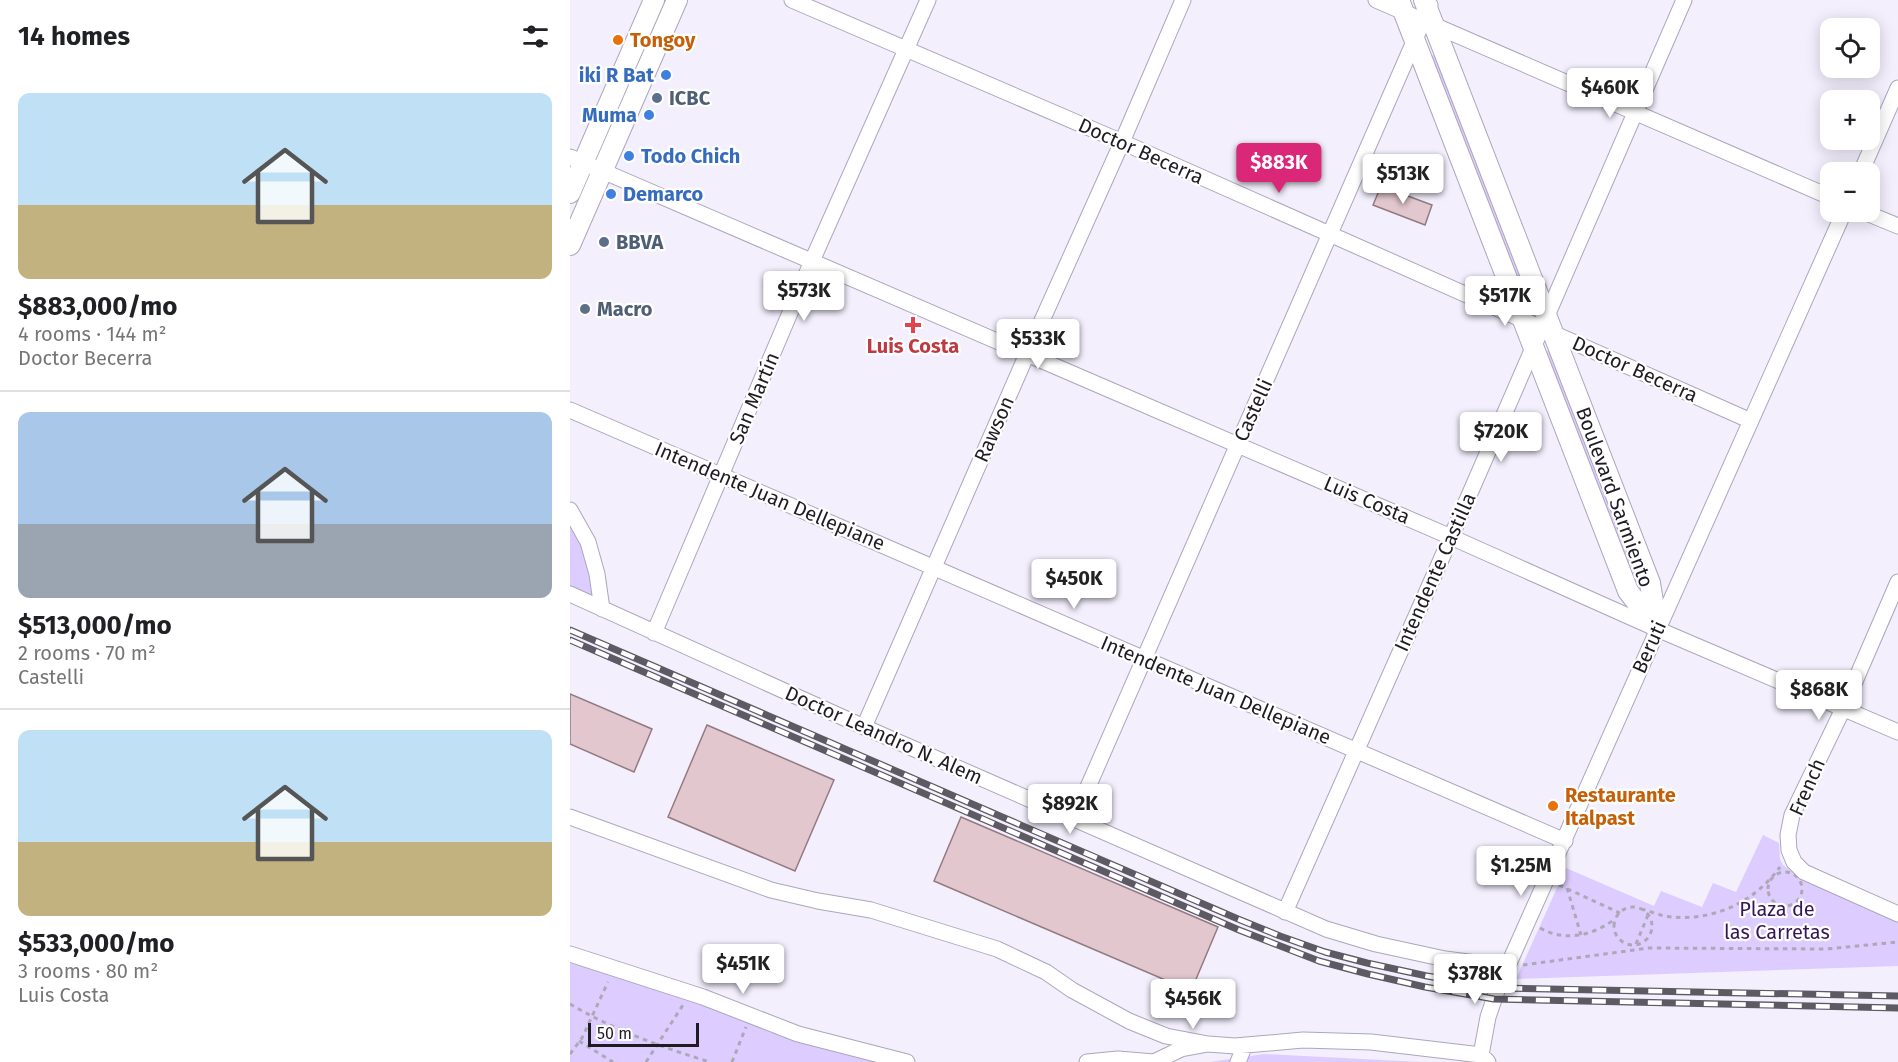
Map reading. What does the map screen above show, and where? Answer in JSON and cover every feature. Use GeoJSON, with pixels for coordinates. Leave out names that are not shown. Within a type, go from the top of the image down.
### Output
{"type":"FeatureCollection","features":[{"type":"Feature","properties":{"kind":"main road"},"geometry":{"type":"LineString","coordinates":[[570,193],[577,160],[654,0]]}},
{"type":"Feature","properties":{"kind":"main road"},"geometry":{"type":"LineString","coordinates":[[570,245],[677,0]]}},
{"type":"Feature","properties":{"kind":"main road","name":"Boulevard Sarmiento"},"geometry":{"type":"LineString","coordinates":[[1401,6],[1628,591],[1657,629]]}},
{"type":"Feature","properties":{"kind":"main road","name":"Boulevard Sarmiento"},"geometry":{"type":"LineString","coordinates":[[1428,11],[1547,326],[1650,583],[1657,629]]}},
{"type":"Feature","properties":{"kind":"street","name":"Doctor Becerra"},"geometry":{"type":"LineString","coordinates":[[792,0],[1122,142],[1523,320],[1547,326],[1751,421]]}},
{"type":"Feature","properties":{"kind":"street","name":"San Martín"},"geometry":{"type":"LineString","coordinates":[[654,633],[812,261],[928,0]]}},
{"type":"Feature","properties":{"kind":"street","name":"Rawson"},"geometry":{"type":"LineString","coordinates":[[864,727],[1183,0]]}},
{"type":"Feature","properties":{"kind":"street"},"geometry":{"type":"LineString","coordinates":[[1376,0],[1428,11],[1635,112],[1820,193]]}},
{"type":"Feature","properties":{"kind":"street","name":"Intendente Castilla"},"geometry":{"type":"LineString","coordinates":[[1285,912],[1534,348],[1547,326],[1684,0]]}},
{"type":"Feature","properties":{"kind":"street","name":"Castelli"},"geometry":{"type":"LineString","coordinates":[[1074,819],[1428,11]]}},
{"type":"Feature","properties":{"kind":"street"},"geometry":{"type":"LineString","coordinates":[[1865,162],[1898,88]]}},
{"type":"Feature","properties":{"kind":"street","name":"Luis Costa"},"geometry":{"type":"LineString","coordinates":[[577,160],[1898,732]]}},
{"type":"Feature","properties":{"kind":"street"},"geometry":{"type":"LineString","coordinates":[[1880,219],[1898,226]]}},
{"type":"Feature","properties":{"kind":"street","name":"Beruti"},"geometry":{"type":"LineString","coordinates":[[1484,1058],[1488,1017],[1498,988],[1840,222]]}},
{"type":"Feature","properties":{"kind":"street","name":"Intendente Juan Dellepiane"},"geometry":{"type":"LineString","coordinates":[[570,410],[1565,841]]}},
{"type":"Feature","properties":{"kind":"street"},"geometry":{"type":"LineString","coordinates":[[570,510],[588,542],[597,574],[602,609]]}},
{"type":"Feature","properties":{"kind":"street","name":"French"},"geometry":{"type":"LineString","coordinates":[[1792,858],[1788,835],[1792,815],[1843,709],[1898,582]]}},
{"type":"Feature","properties":{"kind":"street","name":"Doctor Leandro N. Alem"},"geometry":{"type":"LineString","coordinates":[[570,594],[864,727],[1326,929],[1376,944],[1445,959],[1507,967]]}},
{"type":"Feature","properties":{"kind":"street"},"geometry":{"type":"LineString","coordinates":[[570,817],[771,890],[871,910],[997,949],[1046,972],[1072,990],[1129,1021],[1166,1036],[1208,1044],[1245,1045],[1303,1040],[1371,1042],[1484,1058]]}},
{"type":"Feature","properties":{"kind":"street"},"geometry":{"type":"LineString","coordinates":[[1792,858],[1804,872],[1898,914]]}},
{"type":"Feature","properties":{"kind":"street"},"geometry":{"type":"LineString","coordinates":[[570,954],[690,993],[798,1034],[907,1062]]}},
{"type":"Feature","properties":{"kind":"street"},"geometry":{"type":"LineString","coordinates":[[1087,1062],[1118,1059],[1154,1062],[1181,1049],[1208,1044]]}},
{"type":"Feature","properties":{"kind":"street"},"geometry":{"type":"LineString","coordinates":[[1238,1062],[1245,1045]]}},
{"type":"Feature","properties":{"kind":"path"},"geometry":{"type":"LineString","coordinates":[[1528,922],[1558,936],[1581,935],[1607,925],[1620,912],[1635,907],[1664,916],[1706,915],[1725,911],[1738,905],[1755,894],[1773,878],[1777,874],[1788,873],[1797,878],[1802,889],[1798,900],[1789,906],[1773,902],[1768,887],[1773,878],[1792,858]]}},
{"type":"Feature","properties":{"kind":"path"},"geometry":{"type":"LineString","coordinates":[[1547,879],[1620,912]]}},
{"type":"Feature","properties":{"kind":"path"},"geometry":{"type":"LineString","coordinates":[[1567,888],[1581,935]]}},
{"type":"Feature","properties":{"kind":"path"},"geometry":{"type":"LineString","coordinates":[[1616,918],[1614,927],[1619,938],[1624,942],[1636,944],[1642,942],[1650,934],[1652,922],[1641,909]]}},
{"type":"Feature","properties":{"kind":"path"},"geometry":{"type":"LineString","coordinates":[[1636,944],[1648,915]]}},
{"type":"Feature","properties":{"kind":"path"},"geometry":{"type":"LineString","coordinates":[[1507,967],[1649,948],[1826,949],[1898,942]]}},
{"type":"Feature","properties":{"kind":"path"},"geometry":{"type":"LineString","coordinates":[[570,1054],[579,1041],[614,969]]}},
{"type":"Feature","properties":{"kind":"path"},"geometry":{"type":"LineString","coordinates":[[646,1062],[690,993]]}},
{"type":"Feature","properties":{"kind":"path"},"geometry":{"type":"LineString","coordinates":[[570,1004],[591,1017],[658,1046],[710,1062]]}},
{"type":"Feature","properties":{"kind":"path"},"geometry":{"type":"LineString","coordinates":[[732,1062],[751,1016]]}},
{"type":"Feature","properties":{"kind":"path"},"geometry":{"type":"LineString","coordinates":[[579,1041],[613,1062]]}},
{"type":"Feature","properties":{"kind":"green space"},"geometry":{"type":"Polygon","coordinates":[[[662,0],[670,0],[605,145],[602,145],[600,143],[662,0]]]}},
{"type":"Feature","properties":{"kind":"green space"},"geometry":{"type":"Polygon","coordinates":[[[1432,55],[1437,57],[1526,290],[1524,292],[1522,292],[1430,57],[1432,55]]]}},
{"type":"Feature","properties":{"kind":"green space"},"geometry":{"type":"Polygon","coordinates":[[[1550,351],[1642,586],[1640,588],[1637,588],[1545,353],[1550,351]]]}},
{"type":"Feature","properties":{"kind":"green space"},"geometry":{"type":"Polygon","coordinates":[[[570,510],[602,609],[570,594],[570,510]]]}},
{"type":"Feature","properties":{"kind":"green space","name":"Plaza de las Carretas"},"geometry":{"type":"Polygon","coordinates":[[[1763,835],[1779,843],[1780,859],[1783,865],[1798,876],[1898,919],[1898,966],[1516,979],[1566,868],[1654,906],[1661,891],[1702,907],[1713,883],[1736,892],[1763,835]]]}},
{"type":"Feature","properties":{"kind":"green space"},"geometry":{"type":"Polygon","coordinates":[[[570,963],[699,1003],[797,1040],[875,1062],[570,1062],[570,963]]]}},
{"type":"Feature","properties":{"kind":"green space"},"geometry":{"type":"Polygon","coordinates":[[[1264,1054],[1420,1062],[1210,1062],[1264,1054]]]}},
{"type":"Feature","properties":{"kind":"building"},"geometry":{"type":"Polygon","coordinates":[[[1381,186],[1432,205],[1425,225],[1373,205],[1381,186]]]}},
{"type":"Feature","properties":{"kind":"building"},"geometry":{"type":"Polygon","coordinates":[[[570,694],[652,729],[634,772],[570,744],[570,694]]]}},
{"type":"Feature","properties":{"kind":"building"},"geometry":{"type":"Polygon","coordinates":[[[707,725],[834,780],[795,871],[668,817],[707,725]]]}},
{"type":"Feature","properties":{"kind":"building"},"geometry":{"type":"Polygon","coordinates":[[[961,817],[1218,927],[1191,991],[934,881],[961,817]]]}},
{"type":"Feature","properties":{"kind":"railway"},"geometry":{"type":"LineString","coordinates":[[570,630],[1238,919],[1325,952],[1427,976],[1498,988],[1898,996]]}},
{"type":"Feature","properties":{"kind":"railway"},"geometry":{"type":"LineString","coordinates":[[570,640],[1239,930],[1319,961],[1425,987],[1494,999],[1898,1008]]}},
{"type":"Feature","properties":{"kind":"place","name":"Tongoy"},"geometry":{"type":"Point","coordinates":[618,40]}},
{"type":"Feature","properties":{"kind":"place","name":"iki R Bat"},"geometry":{"type":"Point","coordinates":[666,75]}},
{"type":"Feature","properties":{"kind":"place","name":"ICBC"},"geometry":{"type":"Point","coordinates":[657,98]}},
{"type":"Feature","properties":{"kind":"place","name":"Muma"},"geometry":{"type":"Point","coordinates":[649,115]}},
{"type":"Feature","properties":{"kind":"place","name":"Todo Chich"},"geometry":{"type":"Point","coordinates":[629,156]}},
{"type":"Feature","properties":{"kind":"place","name":"Demarco"},"geometry":{"type":"Point","coordinates":[611,194]}},
{"type":"Feature","properties":{"kind":"place","name":"BBVA"},"geometry":{"type":"Point","coordinates":[604,242]}},
{"type":"Feature","properties":{"kind":"place","name":"Macro"},"geometry":{"type":"Point","coordinates":[585,309]}},
{"type":"Feature","properties":{"kind":"place","name":"Luis Costa"},"geometry":{"type":"Point","coordinates":[913,325]}},
{"type":"Feature","properties":{"kind":"place","name":"Restaurante Italpast"},"geometry":{"type":"Point","coordinates":[1553,806]}}]}
